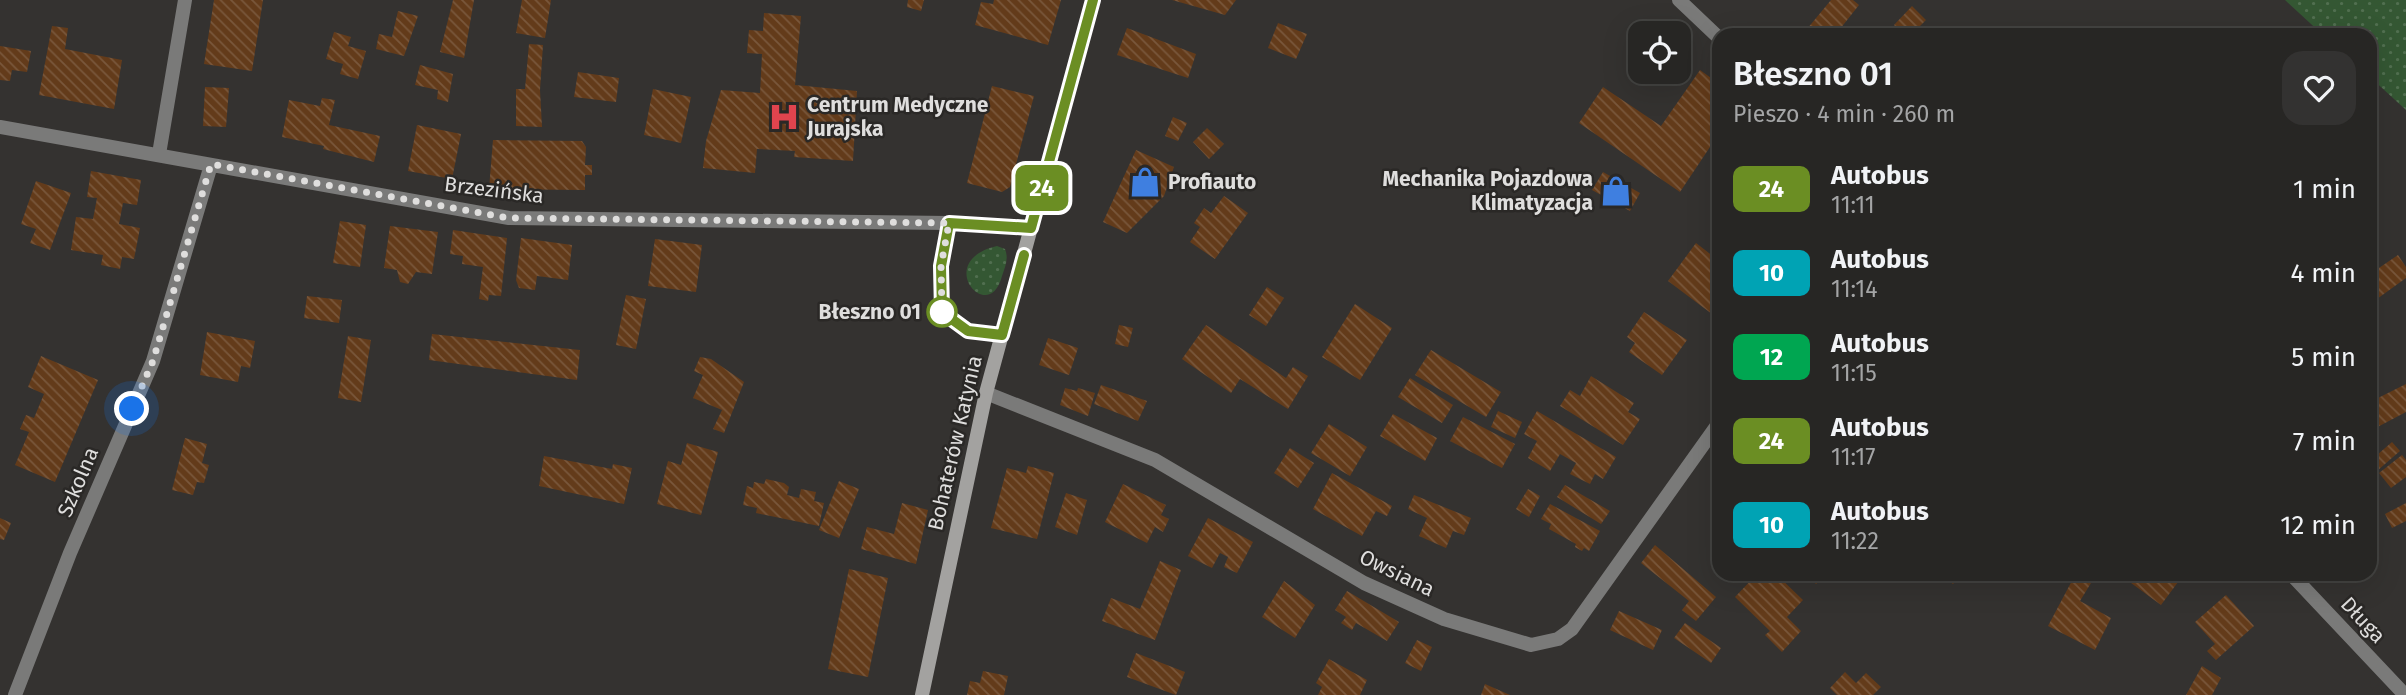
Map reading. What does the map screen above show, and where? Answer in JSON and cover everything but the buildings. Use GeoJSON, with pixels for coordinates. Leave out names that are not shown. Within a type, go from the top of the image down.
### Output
{"type":"FeatureCollection","features":[{"type":"Feature","properties":{"kind":"street"},"geometry":{"type":"LineString","coordinates":[[159,154],[185,0]]}},
{"type":"Feature","properties":{"kind":"street","name":"Bohaterów Katynia"},"geometry":{"type":"LineString","coordinates":[[922,695],[986,393],[1093,0]]}},
{"type":"Feature","properties":{"kind":"street"},"geometry":{"type":"LineString","coordinates":[[1679,0],[1712,31]]}},
{"type":"Feature","properties":{"kind":"street","name":"Brzezińska"},"geometry":{"type":"LineString","coordinates":[[0,127],[509,218],[949,223],[1031,228]]}},
{"type":"Feature","properties":{"kind":"street","name":"Szkolna"},"geometry":{"type":"LineString","coordinates":[[15,695],[70,553],[153,361],[211,164]]}},
{"type":"Feature","properties":{"kind":"street"},"geometry":{"type":"LineString","coordinates":[[949,223],[941,266],[942,312],[968,331],[1002,335]]}},
{"type":"Feature","properties":{"kind":"street","name":"Owsiana"},"geometry":{"type":"LineString","coordinates":[[986,393],[1155,460],[1375,588],[1444,619],[1531,645],[1558,639],[1572,629],[1712,432]]}},
{"type":"Feature","properties":{"kind":"street","name":"Długa"},"geometry":{"type":"LineString","coordinates":[[2298,581],[2405,695]]}},
{"type":"Feature","properties":{"kind":"green space"},"geometry":{"type":"Polygon","coordinates":[[[2285,0],[2406,0],[2406,110],[2377,83],[2377,28],[2315,28],[2285,0]]]}},
{"type":"Feature","properties":{"kind":"green space"},"geometry":{"type":"Polygon","coordinates":[[[997,246],[1005,249],[1006,253],[1002,276],[995,290],[987,295],[978,293],[970,286],[967,276],[969,264],[978,254],[997,246]]]}},
{"type":"Feature","properties":{"kind":"bus line","name":"24"},"geometry":{"type":"LineString","coordinates":[[1024,255],[1002,335],[968,331],[942,312],[941,266],[949,223],[1031,228],[1093,0]]}},
{"type":"Feature","properties":{"kind":"place","name":"Centrum Medyczne Jurajska"},"geometry":{"type":"Point","coordinates":[784,117]}},
{"type":"Feature","properties":{"kind":"place","name":"Profiauto"},"geometry":{"type":"Point","coordinates":[1145,182]}},
{"type":"Feature","properties":{"kind":"place","name":"Mechanika Pojazdowa Klimatyzacja"},"geometry":{"type":"Point","coordinates":[1616,191]}},
{"type":"Feature","properties":{"kind":"place","name":"Błeszno 01"},"geometry":{"type":"Point","coordinates":[942,312]}},
{"type":"Feature","properties":{"kind":"route"},"geometry":{"type":"LineString","coordinates":[[132,409],[153,361],[211,164],[509,218],[949,223],[941,266],[942,312]]}}]}
